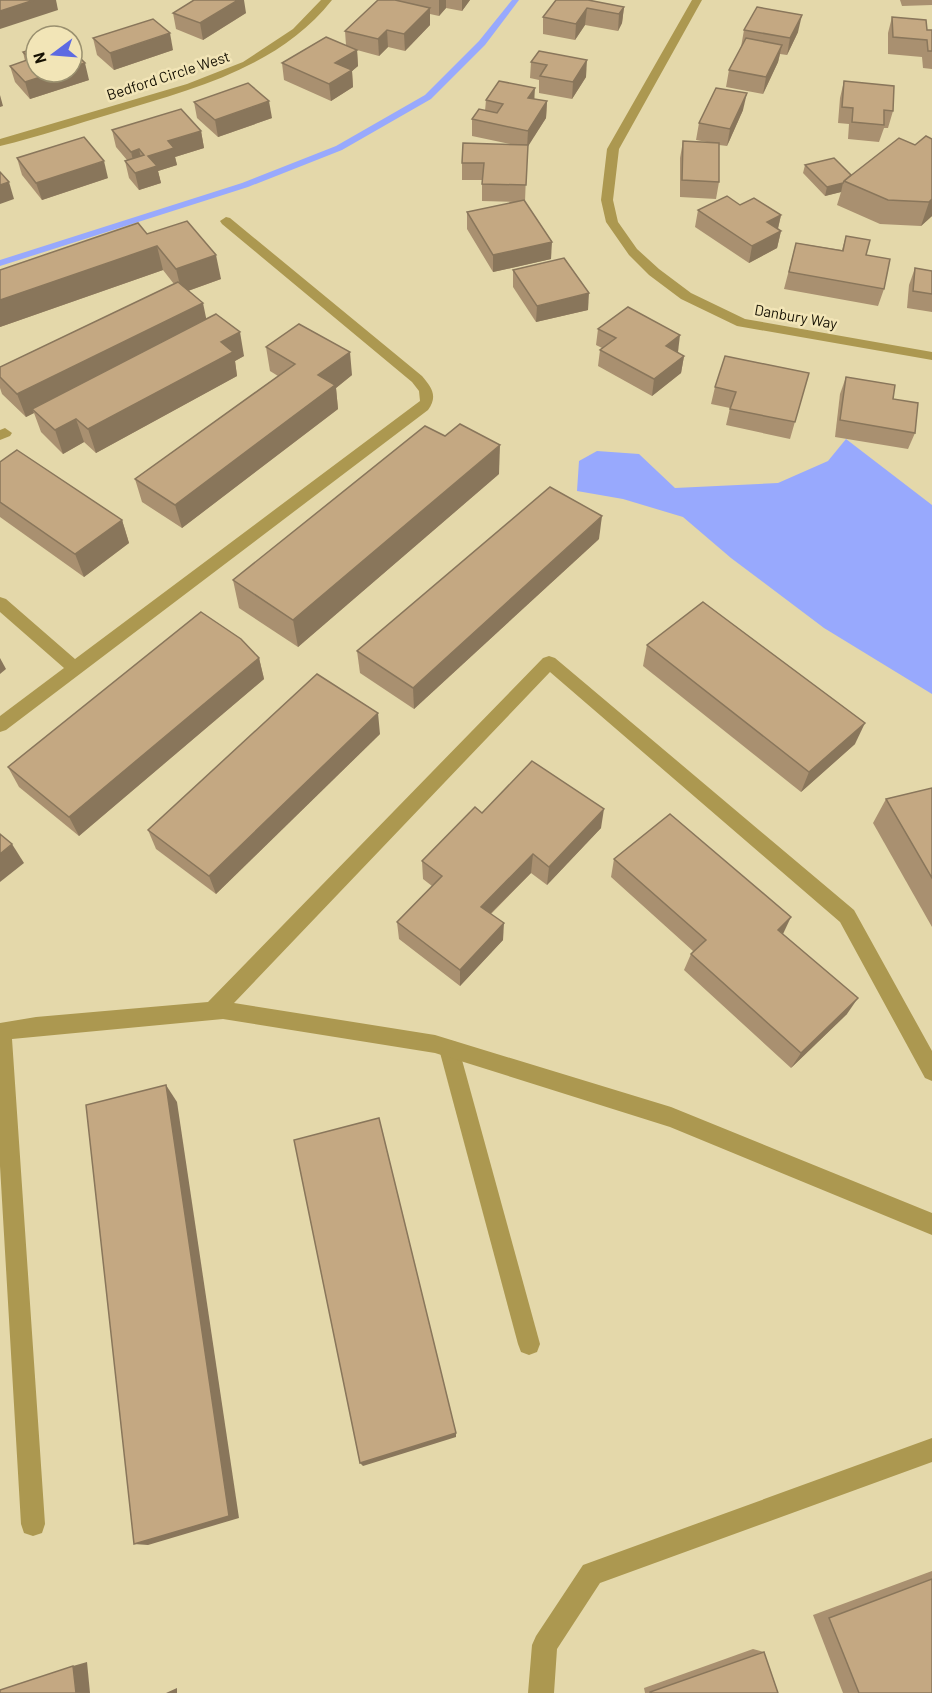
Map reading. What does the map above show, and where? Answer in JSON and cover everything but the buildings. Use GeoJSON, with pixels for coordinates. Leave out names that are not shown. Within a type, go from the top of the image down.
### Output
{"type":"FeatureCollection","features":[{"type":"Feature","properties":{"kind":"street","name":"Bedford Circle West"},"geometry":{"type":"LineString","coordinates":[[0,143],[191,86],[247,64],[297,31],[327,0]]}},
{"type":"Feature","properties":{"kind":"street","name":"Danbury Way"},"geometry":{"type":"LineString","coordinates":[[697,0],[613,149],[607,200],[612,222],[633,252],[654,272],[686,296],[742,323],[932,356]]}},
{"type":"Feature","properties":{"kind":"street"},"geometry":{"type":"LineString","coordinates":[[0,725],[423,407],[427,401],[426,390],[417,379],[225,221]]}},
{"type":"Feature","properties":{"kind":"street"},"geometry":{"type":"LineString","coordinates":[[0,603],[75,668]]}},
{"type":"Feature","properties":{"kind":"street"},"geometry":{"type":"LineString","coordinates":[[213,1011],[549,662],[847,916],[932,1071]]}},
{"type":"Feature","properties":{"kind":"street"},"geometry":{"type":"LineString","coordinates":[[33,1524],[1,1032],[36,1026],[213,1011],[235,1012],[435,1044],[671,1117],[932,1224]]}},
{"type":"Feature","properties":{"kind":"street"},"geometry":{"type":"LineString","coordinates":[[449,1049],[529,1344]]}},
{"type":"Feature","properties":{"kind":"street"},"geometry":{"type":"LineString","coordinates":[[541,1693],[545,1645],[592,1574],[932,1450]]}},
{"type":"Feature","properties":{"kind":"water"},"geometry":{"type":"Polygon","coordinates":[[[846,439],[932,505],[932,694],[824,628],[731,558],[683,517],[623,499],[577,491],[579,461],[597,451],[639,454],[675,488],[778,483],[828,461],[846,439]]]}},
{"type":"Feature","properties":{"kind":"waterway"},"geometry":{"type":"LineString","coordinates":[[0,263],[245,185],[339,148],[428,97],[482,43],[516,0]]}}]}
